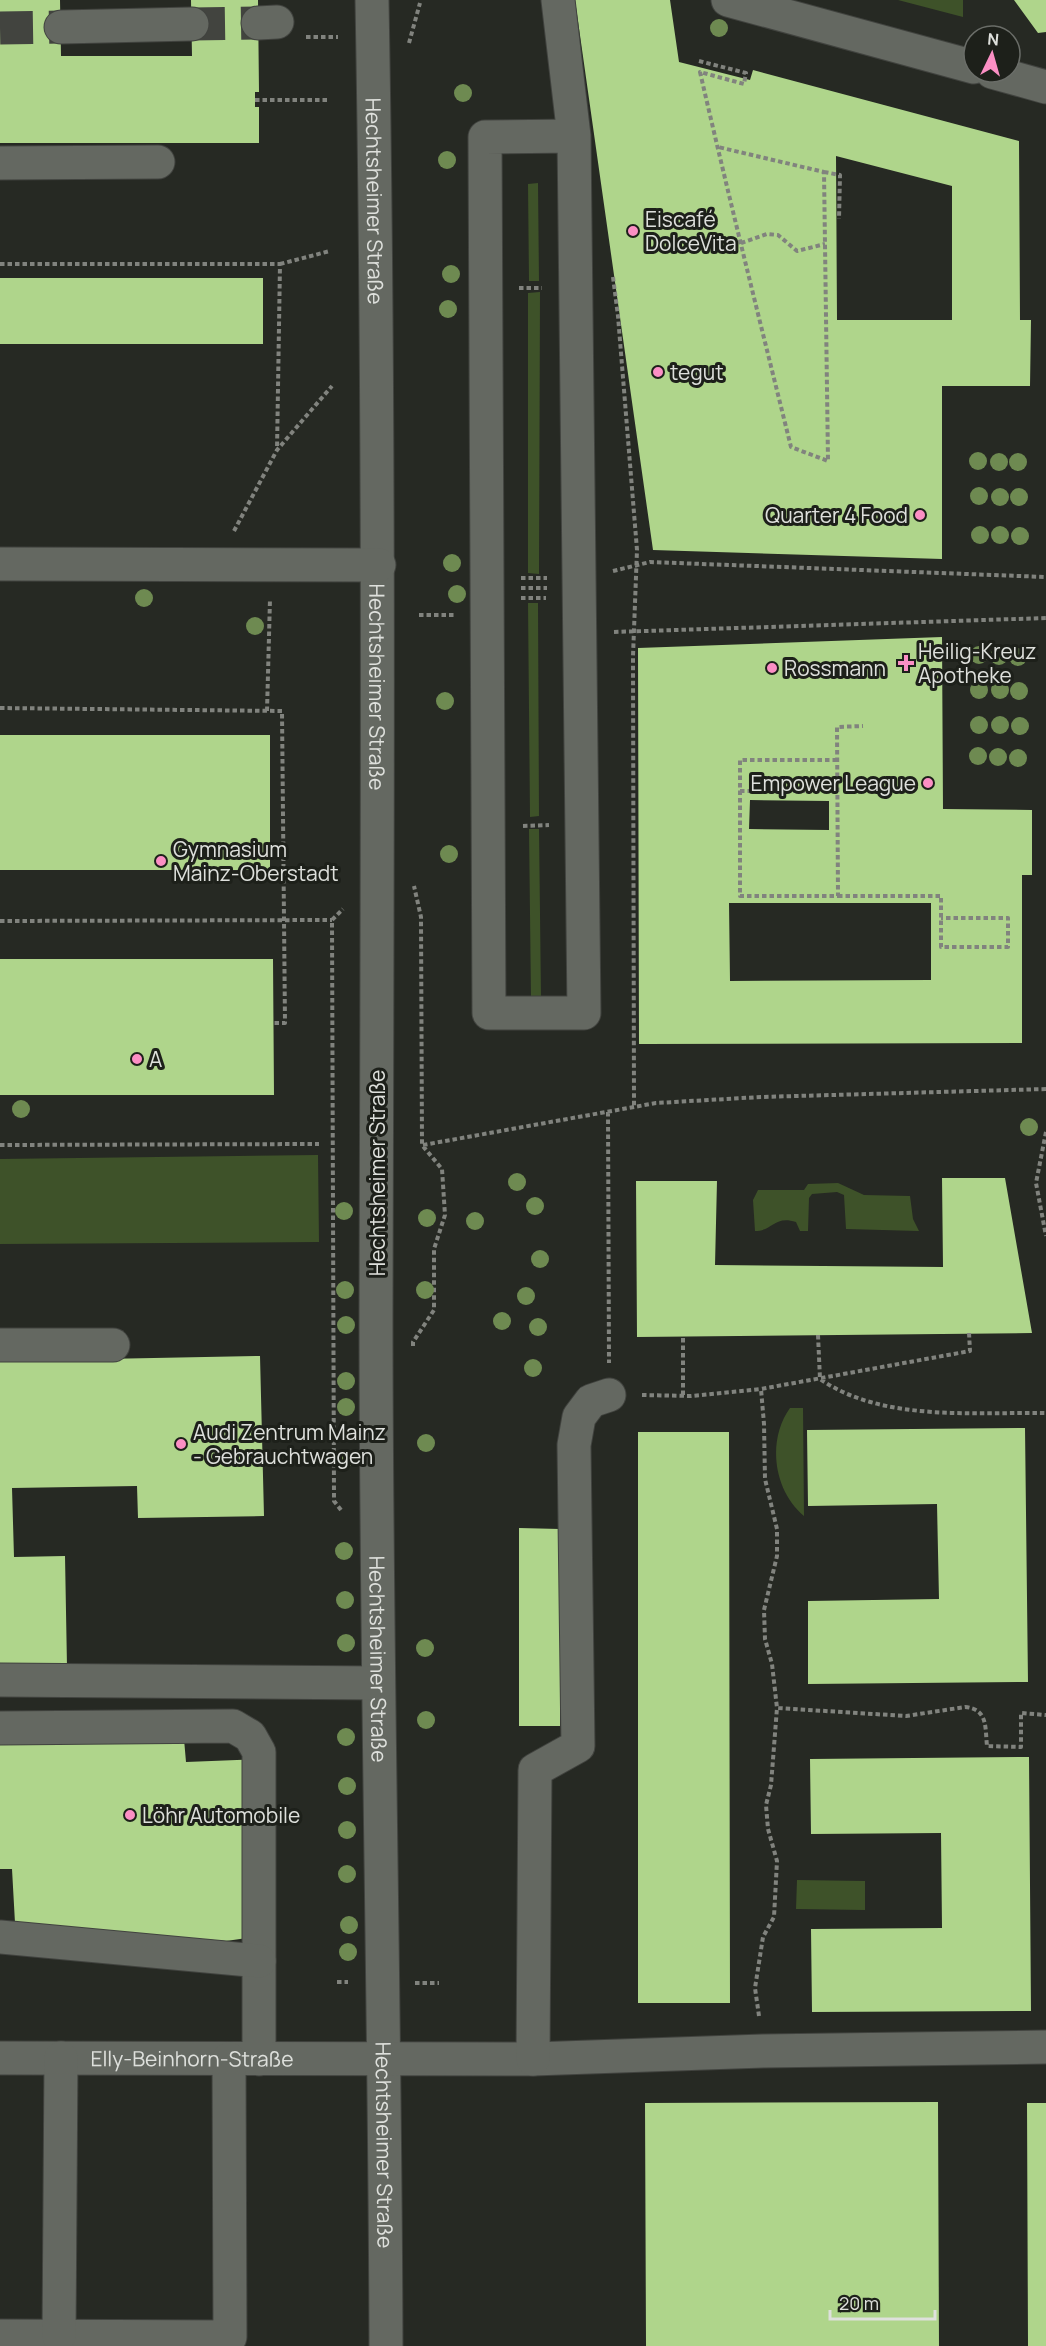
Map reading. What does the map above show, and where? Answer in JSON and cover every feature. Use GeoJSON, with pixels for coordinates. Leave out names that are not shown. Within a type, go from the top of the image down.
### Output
{"type":"FeatureCollection","features":[{"type":"Feature","properties":{"kind":"street","name":"Hechtsheimer Straße"},"geometry":{"type":"LineString","coordinates":[[372,0],[377,245],[379,565],[378,1683],[385,2060],[386,2346]]}},
{"type":"Feature","properties":{"kind":"street"},"geometry":{"type":"LineString","coordinates":[[558,0],[575,66],[584,1013],[489,1013],[485,137],[574,136]]}},
{"type":"Feature","properties":{"kind":"street"},"geometry":{"type":"LineString","coordinates":[[728,0],[962,64]]}},
{"type":"Feature","properties":{"kind":"street"},"geometry":{"type":"LineString","coordinates":[[60,27],[192,24]]}},
{"type":"Feature","properties":{"kind":"street"},"geometry":{"type":"LineString","coordinates":[[1022,80],[1046,87]]}},
{"type":"Feature","properties":{"kind":"street"},"geometry":{"type":"LineString","coordinates":[[0,163],[158,162]]}},
{"type":"Feature","properties":{"kind":"street"},"geometry":{"type":"LineString","coordinates":[[0,564],[379,565]]}},
{"type":"Feature","properties":{"kind":"street"},"geometry":{"type":"LineString","coordinates":[[0,1345],[113,1345]]}},
{"type":"Feature","properties":{"kind":"street"},"geometry":{"type":"LineString","coordinates":[[533,2060],[535,1770],[578,1746],[573,1446],[579,1417],[591,1401],[609,1395]]}},
{"type":"Feature","properties":{"kind":"street"},"geometry":{"type":"LineString","coordinates":[[0,1680],[378,1683]]}},
{"type":"Feature","properties":{"kind":"street"},"geometry":{"type":"LineString","coordinates":[[0,1728],[233,1726],[250,1736],[259,1752],[259,1961],[244,2059],[230,2337],[0,2336]]}},
{"type":"Feature","properties":{"kind":"street"},"geometry":{"type":"LineString","coordinates":[[0,1937],[259,1961]]}},
{"type":"Feature","properties":{"kind":"street","name":"Elly-Beinhorn-Straße"},"geometry":{"type":"LineString","coordinates":[[0,2058],[533,2060],[763,2051],[1046,2047]]}},
{"type":"Feature","properties":{"kind":"street"},"geometry":{"type":"LineString","coordinates":[[58,2336],[61,2058]]}},
{"type":"Feature","properties":{"kind":"path"},"geometry":{"type":"LineString","coordinates":[[408,48],[420,3]]}},
{"type":"Feature","properties":{"kind":"path"},"geometry":{"type":"LineString","coordinates":[[699,60],[746,73],[744,84],[700,72],[791,447],[828,461],[824,172]]}},
{"type":"Feature","properties":{"kind":"path"},"geometry":{"type":"LineString","coordinates":[[255,100],[328,100]]}},
{"type":"Feature","properties":{"kind":"path"},"geometry":{"type":"LineString","coordinates":[[718,147],[840,175],[839,219]]}},
{"type":"Feature","properties":{"kind":"path"},"geometry":{"type":"LineString","coordinates":[[741,243],[767,234],[777,235],[797,250],[825,244]]}},
{"type":"Feature","properties":{"kind":"path"},"geometry":{"type":"LineString","coordinates":[[0,264],[280,264],[330,251]]}},
{"type":"Feature","properties":{"kind":"path"},"geometry":{"type":"LineString","coordinates":[[277,450],[280,264]]}},
{"type":"Feature","properties":{"kind":"path"},"geometry":{"type":"LineString","coordinates":[[486,288],[577,288]]}},
{"type":"Feature","properties":{"kind":"path"},"geometry":{"type":"LineString","coordinates":[[216,564],[277,450],[332,386]]}},
{"type":"Feature","properties":{"kind":"path"},"geometry":{"type":"LineString","coordinates":[[518,578],[580,578],[650,562],[1046,577]]}},
{"type":"Feature","properties":{"kind":"path"},"geometry":{"type":"LineString","coordinates":[[267,711],[270,565]]}},
{"type":"Feature","properties":{"kind":"path"},"geometry":{"type":"LineString","coordinates":[[634,1107],[636,566]]}},
{"type":"Feature","properties":{"kind":"path"},"geometry":{"type":"LineString","coordinates":[[518,588],[550,588]]}},
{"type":"Feature","properties":{"kind":"path"},"geometry":{"type":"LineString","coordinates":[[419,615],[474,614],[501,599],[551,598]]}},
{"type":"Feature","properties":{"kind":"path"},"geometry":{"type":"LineString","coordinates":[[580,633],[1046,618]]}},
{"type":"Feature","properties":{"kind":"path"},"geometry":{"type":"LineString","coordinates":[[0,708],[282,711],[285,1023],[273,1023]]}},
{"type":"Feature","properties":{"kind":"path"},"geometry":{"type":"LineString","coordinates":[[838,896],[837,727],[863,726]]}},
{"type":"Feature","properties":{"kind":"path"},"geometry":{"type":"LineString","coordinates":[[837,760],[740,760],[741,896],[941,896],[941,918],[941,947],[1008,947],[1008,918],[941,918]]}},
{"type":"Feature","properties":{"kind":"path"},"geometry":{"type":"LineString","coordinates":[[740,791],[784,791]]}},
{"type":"Feature","properties":{"kind":"path"},"geometry":{"type":"LineString","coordinates":[[793,791],[837,791]]}},
{"type":"Feature","properties":{"kind":"path"},"geometry":{"type":"LineString","coordinates":[[521,826],[538,825]]}},
{"type":"Feature","properties":{"kind":"path"},"geometry":{"type":"LineString","coordinates":[[0,921],[332,920],[334,1501],[346,1517]]}},
{"type":"Feature","properties":{"kind":"path"},"geometry":{"type":"LineString","coordinates":[[425,1323],[434,1310],[434,1250],[445,1215],[442,1169],[422,1145],[656,1103],[761,1097],[1046,1089]]}},
{"type":"Feature","properties":{"kind":"path"},"geometry":{"type":"LineString","coordinates":[[608,1112],[609,1395],[683,1395],[761,1389],[820,1379],[970,1351],[969,1333]]}},
{"type":"Feature","properties":{"kind":"path"},"geometry":{"type":"LineString","coordinates":[[1046,1132],[1036,1183],[1046,1236]]}},
{"type":"Feature","properties":{"kind":"path"},"geometry":{"type":"LineString","coordinates":[[0,1145],[319,1144]]}},
{"type":"Feature","properties":{"kind":"path"},"geometry":{"type":"LineString","coordinates":[[818,1335],[820,1379]]}},
{"type":"Feature","properties":{"kind":"path"},"geometry":{"type":"LineString","coordinates":[[683,1336],[683,1395]]}},
{"type":"Feature","properties":{"kind":"path"},"geometry":{"type":"LineString","coordinates":[[820,1379],[858,1398],[895,1407],[923,1411],[1046,1413]]}},
{"type":"Feature","properties":{"kind":"path"},"geometry":{"type":"LineString","coordinates":[[761,1389],[765,1479],[777,1529],[777,1556],[764,1610],[765,1639],[772,1664],[777,1708],[771,1785],[766,1805],[768,1829],[777,1861],[774,1917],[763,1937],[755,1988],[763,2051]]}},
{"type":"Feature","properties":{"kind":"path"},"geometry":{"type":"LineString","coordinates":[[777,1708],[906,1716],[965,1707],[973,1708],[985,1719],[987,1746],[1021,1747],[1021,1713],[1046,1715]]}},
{"type":"Feature","properties":{"kind":"green space"},"geometry":{"type":"Polygon","coordinates":[[[898,0],[963,0],[963,17],[898,0]]]}},
{"type":"Feature","properties":{"kind":"green space"},"geometry":{"type":"Polygon","coordinates":[[[538,183],[539,281],[529,281],[528,184],[538,183]]]}},
{"type":"Feature","properties":{"kind":"green space"},"geometry":{"type":"Polygon","coordinates":[[[540,292],[539,574],[528,573],[528,293],[540,292]]]}},
{"type":"Feature","properties":{"kind":"green space"},"geometry":{"type":"Polygon","coordinates":[[[528,603],[538,603],[539,816],[530,817],[528,603]]]}},
{"type":"Feature","properties":{"kind":"green space"},"geometry":{"type":"Polygon","coordinates":[[[529,829],[539,829],[541,998],[531,999],[529,829]]]}},
{"type":"Feature","properties":{"kind":"green space"},"geometry":{"type":"Polygon","coordinates":[[[318,1155],[319,1242],[0,1244],[0,1159],[318,1155]]]}},
{"type":"Feature","properties":{"kind":"green space"},"geometry":{"type":"Polygon","coordinates":[[[838,1183],[864,1195],[910,1196],[913,1219],[919,1231],[846,1229],[844,1195],[837,1192],[812,1194],[809,1198],[808,1231],[800,1231],[796,1222],[783,1220],[766,1229],[755,1231],[753,1200],[758,1190],[804,1190],[808,1184],[838,1183]]]}},
{"type":"Feature","properties":{"kind":"green space"},"geometry":{"type":"Polygon","coordinates":[[[790,1408],[803,1408],[804,1516],[786,1493],[777,1464],[778,1435],[790,1408]]]}},
{"type":"Feature","properties":{"kind":"green space"},"geometry":{"type":"Polygon","coordinates":[[[797,1880],[865,1881],[865,1910],[796,1909],[797,1880]]]}},
{"type":"Feature","properties":{"kind":"building"},"geometry":{"type":"Polygon","coordinates":[[[0,0],[60,0],[61,56],[192,56],[191,0],[258,0],[259,92],[255,92],[255,107],[259,107],[259,143],[0,143],[0,0]]]}},
{"type":"Feature","properties":{"kind":"building"},"geometry":{"type":"Polygon","coordinates":[[[575,0],[670,0],[679,62],[750,80],[753,70],[1019,141],[1020,320],[1031,320],[1030,386],[942,386],[942,559],[653,550],[575,0]],[[836,156],[837,320],[952,320],[952,186],[836,156]]]}},
{"type":"Feature","properties":{"kind":"building"},"geometry":{"type":"Polygon","coordinates":[[[1014,0],[1046,0],[1046,32],[1038,33],[1014,0]]]}},
{"type":"Feature","properties":{"kind":"building"},"geometry":{"type":"Polygon","coordinates":[[[0,278],[263,278],[263,344],[0,344],[0,278]]]}},
{"type":"Feature","properties":{"kind":"building"},"geometry":{"type":"Polygon","coordinates":[[[942,637],[943,809],[1032,810],[1032,875],[1022,875],[1022,1043],[639,1044],[638,648],[942,637]],[[750,800],[749,829],[829,830],[829,801],[750,800]],[[729,903],[730,981],[931,980],[931,903],[729,903]]]}},
{"type":"Feature","properties":{"kind":"building"},"geometry":{"type":"Polygon","coordinates":[[[0,735],[270,735],[270,870],[0,870],[0,735]]]}},
{"type":"Feature","properties":{"kind":"building","name":"A"},"geometry":{"type":"Polygon","coordinates":[[[0,959],[273,959],[274,1095],[0,1095],[0,959]]]}},
{"type":"Feature","properties":{"kind":"building"},"geometry":{"type":"Polygon","coordinates":[[[942,1178],[1005,1178],[1032,1333],[637,1337],[636,1181],[717,1181],[715,1265],[943,1267],[942,1178]]]}},
{"type":"Feature","properties":{"kind":"building"},"geometry":{"type":"Polygon","coordinates":[[[260,1356],[264,1516],[138,1518],[137,1486],[12,1488],[14,1557],[65,1556],[67,1667],[0,1668],[0,1361],[260,1356]]]}},
{"type":"Feature","properties":{"kind":"building"},"geometry":{"type":"Polygon","coordinates":[[[1025,1428],[1028,1682],[808,1684],[808,1601],[939,1599],[937,1504],[808,1506],[807,1430],[1025,1428]]]}},
{"type":"Feature","properties":{"kind":"building"},"geometry":{"type":"Polygon","coordinates":[[[638,1432],[729,1432],[730,2003],[638,2003],[638,1432]]]}},
{"type":"Feature","properties":{"kind":"building"},"geometry":{"type":"Polygon","coordinates":[[[519,1528],[560,1529],[560,1726],[519,1726],[519,1528]]]}},
{"type":"Feature","properties":{"kind":"building","name":"Löhr Automobile"},"geometry":{"type":"Polygon","coordinates":[[[184,1739],[186,1762],[260,1759],[247,1938],[226,1941],[15,1923],[12,1869],[0,1869],[0,1740],[184,1739]]]}},
{"type":"Feature","properties":{"kind":"building"},"geometry":{"type":"Polygon","coordinates":[[[1029,1757],[1031,2011],[812,2012],[811,1929],[942,1928],[941,1833],[811,1834],[810,1759],[1029,1757]]]}},
{"type":"Feature","properties":{"kind":"building"},"geometry":{"type":"Polygon","coordinates":[[[938,2102],[939,2346],[646,2346],[645,2103],[938,2102]]]}},
{"type":"Feature","properties":{"kind":"building"},"geometry":{"type":"Polygon","coordinates":[[[1027,2103],[1046,2103],[1046,2346],[1028,2346],[1027,2103]]]}},
{"type":"Feature","properties":{"kind":"tunnel"},"geometry":{"type":"LineString","coordinates":[[192,24],[258,23]]}},
{"type":"Feature","properties":{"kind":"tunnel"},"geometry":{"type":"LineString","coordinates":[[0,28],[61,27]]}},
{"type":"Feature","properties":{"kind":"place","name":"Eiscafé DolceVita"},"geometry":{"type":"Point","coordinates":[633,231]}},
{"type":"Feature","properties":{"kind":"place","name":"tegut"},"geometry":{"type":"Point","coordinates":[658,372]}},
{"type":"Feature","properties":{"kind":"place","name":"Quarter 4 Food"},"geometry":{"type":"Point","coordinates":[920,515]}},
{"type":"Feature","properties":{"kind":"place","name":"Heilig-Kreuz Apotheke"},"geometry":{"type":"Point","coordinates":[906,663]}},
{"type":"Feature","properties":{"kind":"place","name":"Rossmann"},"geometry":{"type":"Point","coordinates":[772,668]}},
{"type":"Feature","properties":{"kind":"place","name":"Empower League"},"geometry":{"type":"Point","coordinates":[928,783]}},
{"type":"Feature","properties":{"kind":"place","name":"Gymnasium Mainz-Oberstadt"},"geometry":{"type":"Point","coordinates":[161,861]}},
{"type":"Feature","properties":{"kind":"place","name":"A"},"geometry":{"type":"Point","coordinates":[137,1059]}},
{"type":"Feature","properties":{"kind":"place","name":"Audi Zentrum Mainz - Gebrauchtwagen"},"geometry":{"type":"Point","coordinates":[181,1444]}},
{"type":"Feature","properties":{"kind":"place","name":"Löhr Automobile"},"geometry":{"type":"Point","coordinates":[130,1815]}}]}
